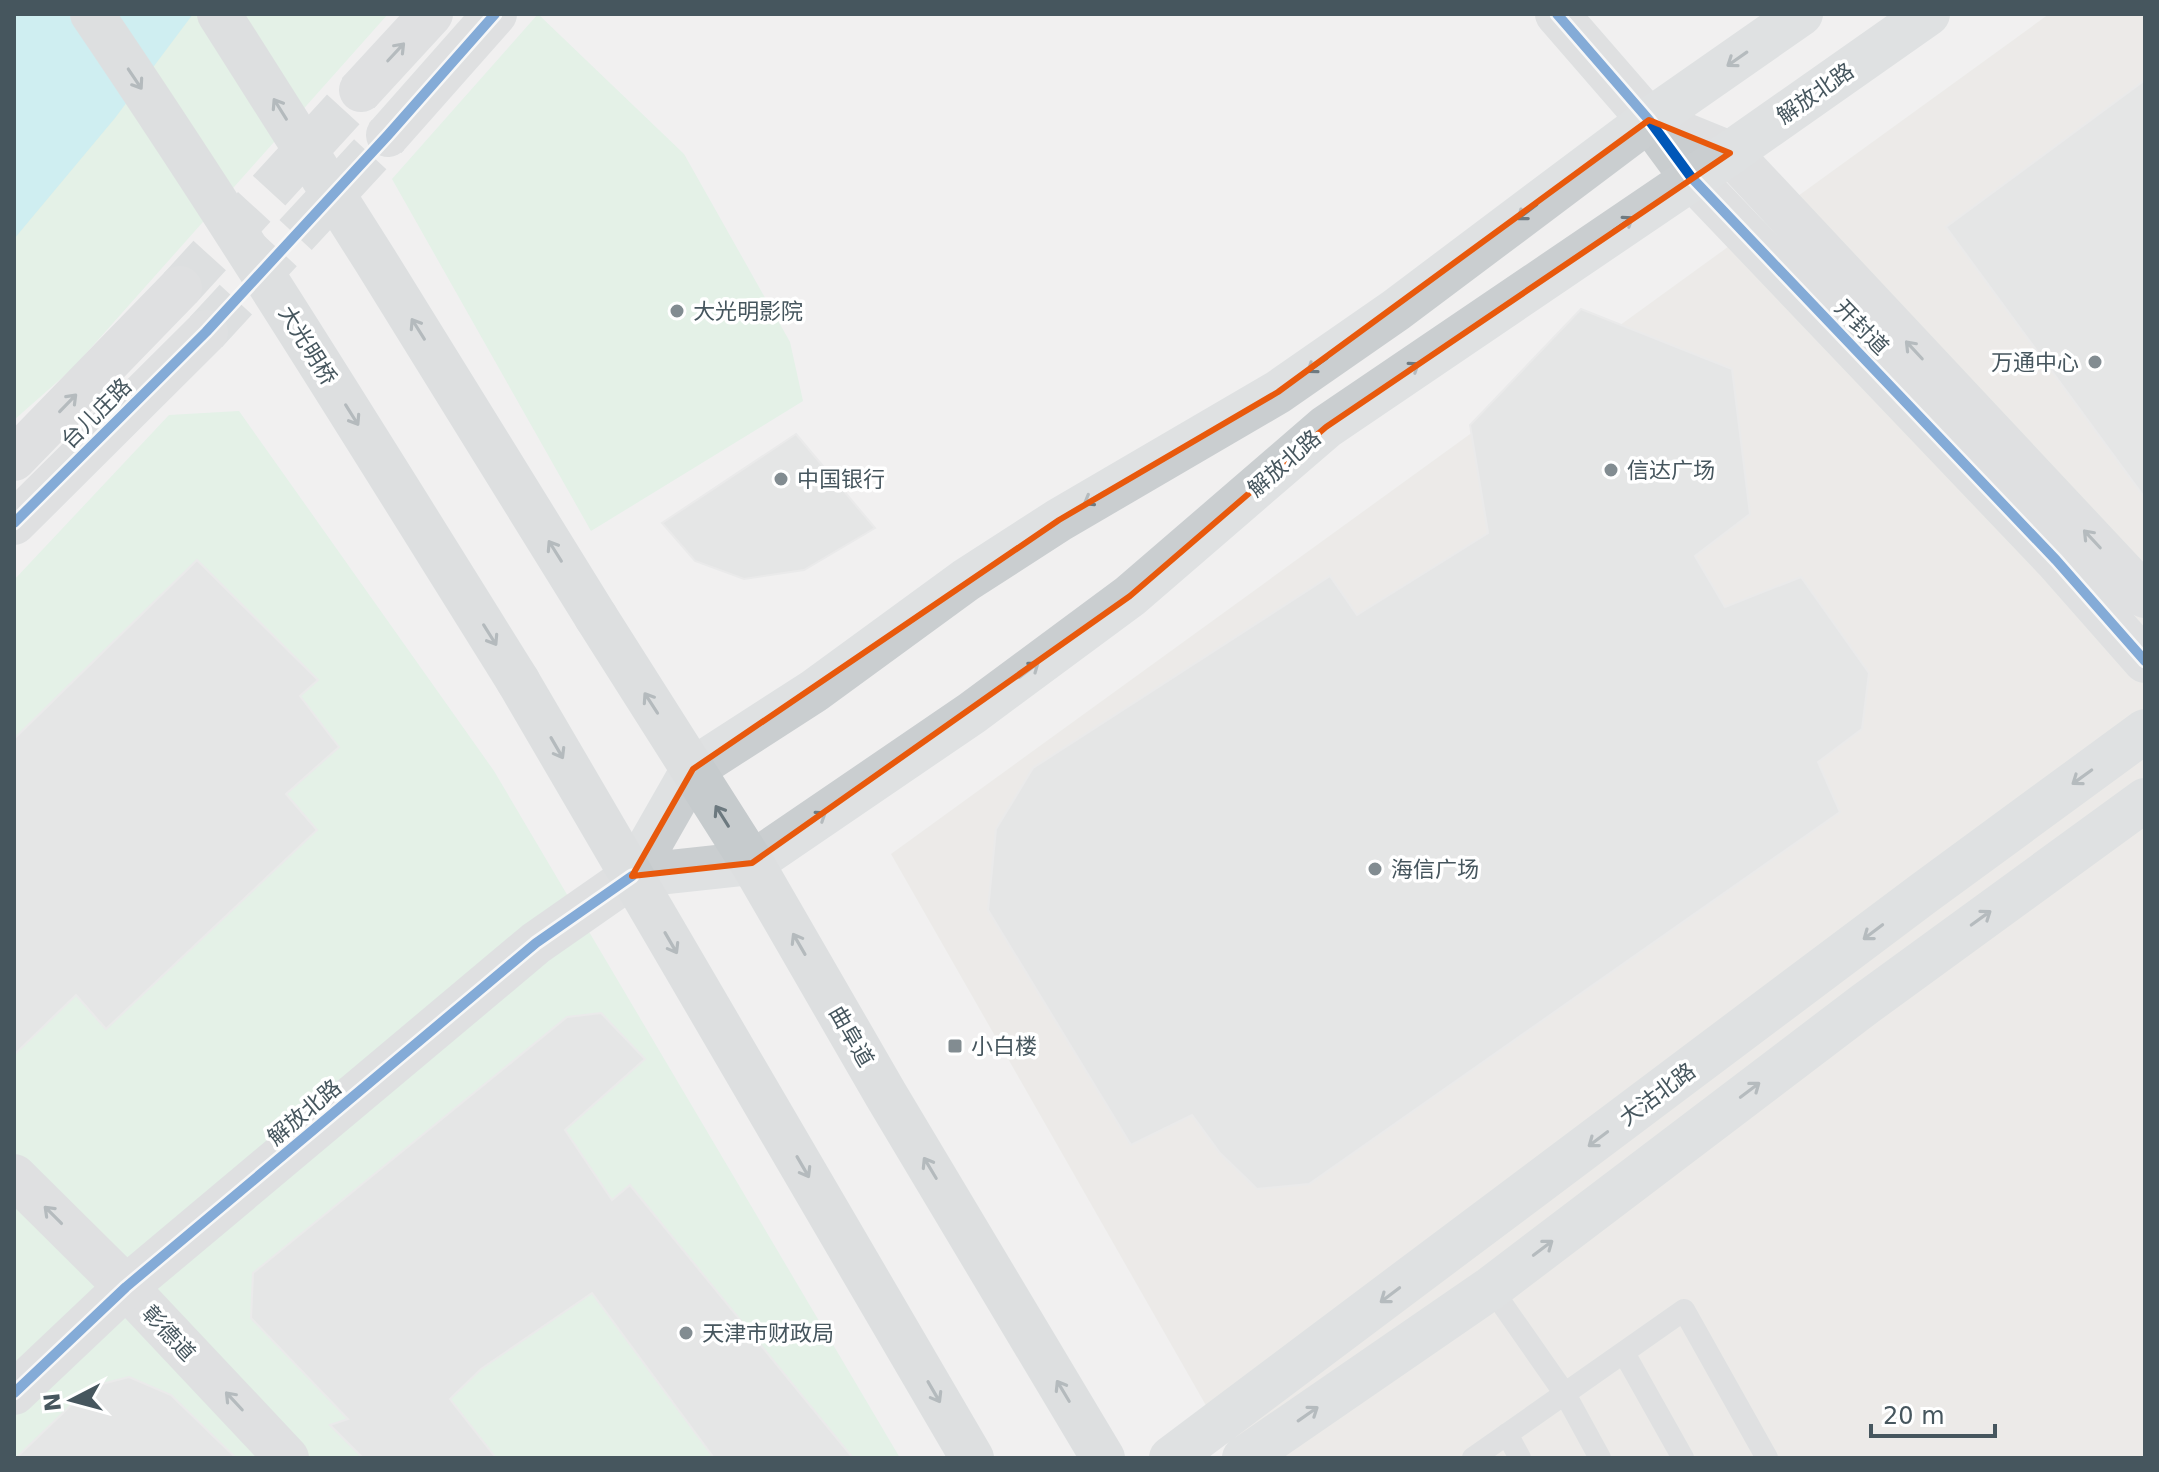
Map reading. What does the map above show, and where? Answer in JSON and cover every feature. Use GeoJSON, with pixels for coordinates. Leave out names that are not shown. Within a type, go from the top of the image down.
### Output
{"type":"FeatureCollection","features":[{"type":"Feature","properties":{"kind":"main road","name":"大光明桥"},"geometry":{"type":"LineString","coordinates":[[92,14],[299,330],[518,681],[632,876]]}},
{"type":"Feature","properties":{"kind":"main road","name":"曲阜道"},"geometry":{"type":"LineString","coordinates":[[219,14],[752,863],[886,1095],[1103,1458]]}},
{"type":"Feature","properties":{"kind":"main road","name":"解放北路"},"geometry":{"type":"LineString","coordinates":[[632,876],[693,769],[814,691],[966,580],[1138,472],[1278,392],[1396,310],[1649,120],[1801,14]]}},
{"type":"Feature","properties":{"kind":"main road","name":"解放北路"},"geometry":{"type":"LineString","coordinates":[[632,876],[752,863],[972,713],[1130,596],[1326,427],[1730,153],[1928,14]]}},
{"type":"Feature","properties":{"kind":"main road","name":"大沽北路"},"geometry":{"type":"LineString","coordinates":[[1171,1458],[2145,731]]}},
{"type":"Feature","properties":{"kind":"main road"},"geometry":{"type":"LineString","coordinates":[[1244,1458],[1491,1288],[1865,1004],[2145,800]]}},
{"type":"Feature","properties":{"kind":"main road"},"geometry":{"type":"LineString","coordinates":[[632,876],[972,1458]]}},
{"type":"Feature","properties":{"kind":"street"},"geometry":{"type":"LineString","coordinates":[[361,90],[431,14]]}},
{"type":"Feature","properties":{"kind":"street"},"geometry":{"type":"LineString","coordinates":[[388,135],[495,14]]}},
{"type":"Feature","properties":{"kind":"street","name":"开封道"},"geometry":{"type":"LineString","coordinates":[[1557,14],[1649,120],[1691,177],[2056,560],[2145,661]]}},
{"type":"Feature","properties":{"kind":"street","name":"开封道"},"geometry":{"type":"LineString","coordinates":[[1649,120],[1730,153],[2145,596]]}},
{"type":"Feature","properties":{"kind":"street","name":"台儿庄路"},"geometry":{"type":"LineString","coordinates":[[14,459],[180,288]]}},
{"type":"Feature","properties":{"kind":"street","name":"台儿庄路"},"geometry":{"type":"LineString","coordinates":[[14,523],[206,332]]}},
{"type":"Feature","properties":{"kind":"street","name":"解放北路"},"geometry":{"type":"LineString","coordinates":[[14,1393],[126,1287],[536,943],[632,876]]}},
{"type":"Feature","properties":{"kind":"street","name":"彰德道"},"geometry":{"type":"LineString","coordinates":[[14,1176],[126,1287],[287,1458]]}},
{"type":"Feature","properties":{"kind":"lane"},"geometry":{"type":"LineString","coordinates":[[1491,1288],[1565,1394],[1600,1458]]}},
{"type":"Feature","properties":{"kind":"lane"},"geometry":{"type":"LineString","coordinates":[[1473,1458],[1684,1310],[1767,1458]]}},
{"type":"Feature","properties":{"kind":"lane"},"geometry":{"type":"LineString","coordinates":[[1624,1353],[1683,1458]]}},
{"type":"Feature","properties":{"kind":"lane"},"geometry":{"type":"LineString","coordinates":[[1507,1434],[1520,1458]]}},
{"type":"Feature","properties":{"kind":"highlighted area"},"geometry":{"type":"Polygon","coordinates":[[[1649,120],[1730,153],[1326,427],[1130,596],[752,863],[632,876],[693,769],[1059,520],[1278,392],[1649,120]]]}},
{"type":"Feature","properties":{"kind":"shaded area","name":"小白楼"},"geometry":{"type":"Polygon","coordinates":[[[2049,14],[2145,14],[2145,1458],[1236,1458],[891,854],[2049,14]]]}},
{"type":"Feature","properties":{"kind":"green space"},"geometry":{"type":"Polygon","coordinates":[[[14,14],[388,14],[73,368],[14,420],[14,14]]]}},
{"type":"Feature","properties":{"kind":"green space","name":"大光明影院"},"geometry":{"type":"Polygon","coordinates":[[[538,14],[684,154],[790,342],[803,401],[591,531],[392,179],[538,14]]]}},
{"type":"Feature","properties":{"kind":"green space"},"geometry":{"type":"Polygon","coordinates":[[[239,411],[494,771],[900,1458],[14,1458],[14,580],[169,415],[239,411]]]}},
{"type":"Feature","properties":{"kind":"water"},"geometry":{"type":"Polygon","coordinates":[[[14,14],[193,14],[115,118],[14,239],[14,14]]]}},
{"type":"Feature","properties":{"kind":"building","name":"万通中心"},"geometry":{"type":"Polygon","coordinates":[[[2145,80],[2145,498],[1946,227],[2145,80]]]}},
{"type":"Feature","properties":{"kind":"building","name":"海信广场"},"geometry":{"type":"Polygon","coordinates":[[[1581,309],[1732,369],[1750,514],[1695,556],[1725,607],[1801,577],[1869,673],[1862,729],[1818,762],[1840,812],[1309,1184],[1257,1189],[1220,1153],[1192,1115],[1131,1145],[988,910],[996,829],[1033,768],[1330,576],[1357,615],[1488,533],[1470,425],[1581,309]]]}},
{"type":"Feature","properties":{"kind":"building","name":"中国银行"},"geometry":{"type":"Polygon","coordinates":[[[796,434],[875,528],[804,570],[744,579],[695,561],[662,523],[796,434]]]}},
{"type":"Feature","properties":{"kind":"building"},"geometry":{"type":"Polygon","coordinates":[[[197,560],[318,680],[300,696],[339,747],[286,794],[317,830],[106,1029],[76,995],[14,1055],[14,739],[197,560]]]}},
{"type":"Feature","properties":{"kind":"building"},"geometry":{"type":"Polygon","coordinates":[[[601,1013],[645,1059],[565,1130],[612,1200],[630,1185],[853,1458],[714,1458],[592,1293],[481,1369],[450,1399],[496,1458],[363,1458],[330,1425],[348,1419],[251,1318],[253,1273],[567,1017],[601,1013]]]}},
{"type":"Feature","properties":{"kind":"building"},"geometry":{"type":"Polygon","coordinates":[[[129,1377],[171,1395],[236,1458],[16,1458],[90,1387],[129,1377]]]}},
{"type":"Feature","properties":{"kind":"tunnel"},"geometry":{"type":"LineString","coordinates":[[180,288],[361,90]]}},
{"type":"Feature","properties":{"kind":"tunnel"},"geometry":{"type":"LineString","coordinates":[[206,332],[388,135]]}},
{"type":"Feature","properties":{"kind":"cycle path"},"geometry":{"type":"LineString","coordinates":[[14,523],[206,332],[495,14]]}},
{"type":"Feature","properties":{"kind":"cycle path"},"geometry":{"type":"LineString","coordinates":[[1557,14],[1649,120],[1691,177],[2056,560],[2145,661]]}},
{"type":"Feature","properties":{"kind":"cycle path"},"geometry":{"type":"LineString","coordinates":[[14,1393],[126,1287],[536,943],[632,876]]}},
{"type":"Feature","properties":{"kind":"place","name":"大光明影院"},"geometry":{"type":"Point","coordinates":[677,311]}},
{"type":"Feature","properties":{"kind":"place","name":"万通中心"},"geometry":{"type":"Point","coordinates":[2095,362]}},
{"type":"Feature","properties":{"kind":"place","name":"信达广场"},"geometry":{"type":"Point","coordinates":[1611,470]}},
{"type":"Feature","properties":{"kind":"place","name":"中国银行"},"geometry":{"type":"Point","coordinates":[781,479]}},
{"type":"Feature","properties":{"kind":"place","name":"海信广场"},"geometry":{"type":"Point","coordinates":[1375,869]}},
{"type":"Feature","properties":{"kind":"place","name":"小白楼"},"geometry":{"type":"Point","coordinates":[955,1046]}},
{"type":"Feature","properties":{"kind":"place","name":"天津市财政局"},"geometry":{"type":"Point","coordinates":[686,1333]}}]}
